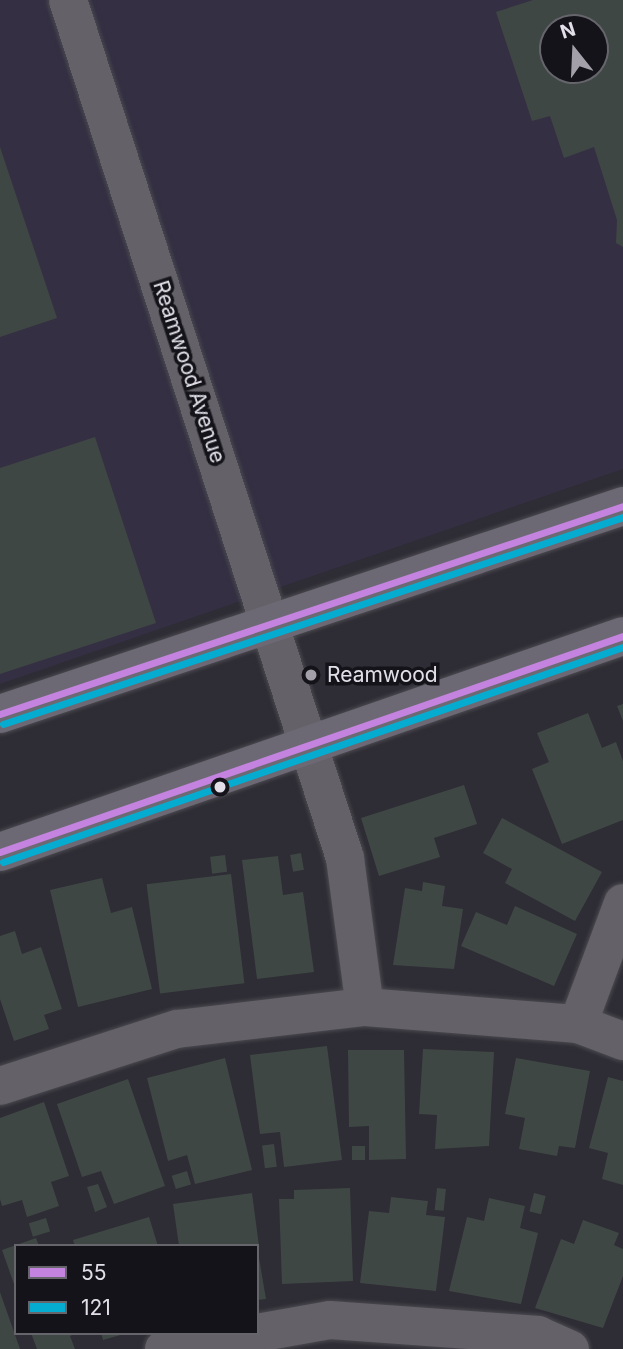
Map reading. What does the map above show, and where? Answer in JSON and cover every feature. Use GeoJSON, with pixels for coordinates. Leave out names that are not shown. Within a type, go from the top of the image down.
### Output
{"type":"FeatureCollection","features":[{"type":"Feature","properties":{"kind":"main road"},"geometry":{"type":"LineString","coordinates":[[0,714],[270,621],[623,506]]}},
{"type":"Feature","properties":{"kind":"main road"},"geometry":{"type":"LineString","coordinates":[[0,852],[623,636]]}},
{"type":"Feature","properties":{"kind":"street","name":"Reamwood Avenue"},"geometry":{"type":"LineString","coordinates":[[68,0],[310,744],[357,906],[365,1007]]}},
{"type":"Feature","properties":{"kind":"street"},"geometry":{"type":"LineString","coordinates":[[578,1024],[623,902]]}},
{"type":"Feature","properties":{"kind":"street"},"geometry":{"type":"LineString","coordinates":[[0,1086],[177,1029],[365,1007],[578,1024],[623,1041]]}},
{"type":"Feature","properties":{"kind":"street"},"geometry":{"type":"LineString","coordinates":[[259,1332],[330,1320],[538,1335],[570,1349]]}},
{"type":"Feature","properties":{"kind":"street"},"geometry":{"type":"LineString","coordinates":[[164,1349],[244,1335]]}},
{"type":"Feature","properties":{"kind":"shaded area"},"geometry":{"type":"Polygon","coordinates":[[[0,0],[623,0],[623,469],[0,684],[0,0]]]}},
{"type":"Feature","properties":{"kind":"building"},"geometry":{"type":"Polygon","coordinates":[[[533,0],[623,0],[623,247],[616,243],[617,220],[594,147],[564,158],[550,116],[532,121],[496,12],[533,0]]]}},
{"type":"Feature","properties":{"kind":"building"},"geometry":{"type":"Polygon","coordinates":[[[0,147],[57,318],[0,337],[0,147]]]}},
{"type":"Feature","properties":{"kind":"building"},"geometry":{"type":"Polygon","coordinates":[[[95,437],[156,623],[0,674],[0,468],[95,437]]]}},
{"type":"Feature","properties":{"kind":"building"},"geometry":{"type":"Polygon","coordinates":[[[623,704],[623,721],[617,706],[623,704]]]}},
{"type":"Feature","properties":{"kind":"building"},"geometry":{"type":"Polygon","coordinates":[[[588,713],[602,748],[616,742],[623,761],[623,820],[562,844],[532,769],[549,762],[537,733],[588,713]]]}},
{"type":"Feature","properties":{"kind":"building"},"geometry":{"type":"Polygon","coordinates":[[[464,785],[477,824],[434,838],[440,857],[379,876],[361,818],[464,785]]]}},
{"type":"Feature","properties":{"kind":"building"},"geometry":{"type":"Polygon","coordinates":[[[502,818],[602,872],[575,921],[505,883],[512,869],[483,853],[502,818]]]}},
{"type":"Feature","properties":{"kind":"building"},"geometry":{"type":"Polygon","coordinates":[[[301,853],[304,870],[293,872],[290,855],[301,853]]]}},
{"type":"Feature","properties":{"kind":"building"},"geometry":{"type":"Polygon","coordinates":[[[225,855],[227,872],[212,874],[210,857],[225,855]]]}},
{"type":"Feature","properties":{"kind":"building"},"geometry":{"type":"Polygon","coordinates":[[[278,856],[283,895],[303,892],[314,972],[257,979],[242,860],[278,856]]]}},
{"type":"Feature","properties":{"kind":"building"},"geometry":{"type":"Polygon","coordinates":[[[231,874],[244,983],[160,994],[147,884],[231,874]]]}},
{"type":"Feature","properties":{"kind":"building"},"geometry":{"type":"Polygon","coordinates":[[[102,878],[111,913],[132,907],[152,989],[78,1007],[50,890],[102,878]]]}},
{"type":"Feature","properties":{"kind":"building"},"geometry":{"type":"Polygon","coordinates":[[[423,882],[445,886],[442,906],[463,909],[454,969],[393,965],[405,888],[422,891],[423,882]]]}},
{"type":"Feature","properties":{"kind":"building"},"geometry":{"type":"Polygon","coordinates":[[[515,906],[577,934],[554,986],[461,946],[476,912],[507,925],[515,906]]]}},
{"type":"Feature","properties":{"kind":"building"},"geometry":{"type":"Polygon","coordinates":[[[15,931],[22,954],[41,947],[62,1009],[44,1015],[49,1029],[14,1041],[0,999],[0,936],[15,931]]]}},
{"type":"Feature","properties":{"kind":"building"},"geometry":{"type":"Polygon","coordinates":[[[327,1046],[342,1160],[284,1167],[280,1132],[260,1134],[250,1055],[327,1046]]]}},
{"type":"Feature","properties":{"kind":"building"},"geometry":{"type":"Polygon","coordinates":[[[423,1049],[494,1052],[489,1146],[435,1149],[437,1115],[419,1114],[423,1049]]]}},
{"type":"Feature","properties":{"kind":"building"},"geometry":{"type":"Polygon","coordinates":[[[348,1050],[404,1050],[406,1159],[369,1160],[369,1126],[349,1127],[348,1050]]]}},
{"type":"Feature","properties":{"kind":"building"},"geometry":{"type":"Polygon","coordinates":[[[225,1058],[252,1170],[195,1184],[187,1155],[168,1161],[147,1078],[225,1058]]]}},
{"type":"Feature","properties":{"kind":"building"},"geometry":{"type":"Polygon","coordinates":[[[516,1058],[590,1071],[575,1148],[559,1146],[557,1156],[519,1149],[525,1118],[505,1114],[516,1058]]]}},
{"type":"Feature","properties":{"kind":"building"},"geometry":{"type":"Polygon","coordinates":[[[608,1077],[623,1081],[623,1185],[602,1179],[608,1153],[589,1148],[608,1077]]]}},
{"type":"Feature","properties":{"kind":"building"},"geometry":{"type":"Polygon","coordinates":[[[128,1079],[165,1186],[114,1204],[101,1171],[82,1177],[57,1104],[128,1079]]]}},
{"type":"Feature","properties":{"kind":"building"},"geometry":{"type":"Polygon","coordinates":[[[44,1102],[69,1176],[51,1182],[59,1206],[27,1217],[22,1200],[2,1206],[0,1199],[0,1118],[44,1102]]]}},
{"type":"Feature","properties":{"kind":"building"},"geometry":{"type":"Polygon","coordinates":[[[274,1144],[277,1167],[265,1168],[262,1145],[274,1144]]]}},
{"type":"Feature","properties":{"kind":"building"},"geometry":{"type":"Polygon","coordinates":[[[352,1146],[365,1146],[365,1160],[352,1160],[352,1146]]]}},
{"type":"Feature","properties":{"kind":"building"},"geometry":{"type":"Polygon","coordinates":[[[187,1171],[191,1184],[176,1189],[172,1176],[187,1171]]]}},
{"type":"Feature","properties":{"kind":"building"},"geometry":{"type":"Polygon","coordinates":[[[98,1184],[107,1207],[95,1212],[87,1187],[98,1184]]]}},
{"type":"Feature","properties":{"kind":"building"},"geometry":{"type":"Polygon","coordinates":[[[350,1188],[353,1281],[282,1284],[279,1199],[294,1199],[294,1190],[350,1188]]]}},
{"type":"Feature","properties":{"kind":"building"},"geometry":{"type":"Polygon","coordinates":[[[437,1188],[446,1189],[444,1211],[435,1210],[437,1188]]]}},
{"type":"Feature","properties":{"kind":"building"},"geometry":{"type":"Polygon","coordinates":[[[252,1193],[259,1244],[179,1244],[173,1204],[252,1193]]]}},
{"type":"Feature","properties":{"kind":"building"},"geometry":{"type":"Polygon","coordinates":[[[534,1193],[546,1196],[541,1214],[529,1211],[534,1193]]]}},
{"type":"Feature","properties":{"kind":"building"},"geometry":{"type":"Polygon","coordinates":[[[391,1197],[428,1201],[426,1215],[445,1217],[436,1291],[360,1283],[369,1211],[389,1213],[391,1197]]]}},
{"type":"Feature","properties":{"kind":"building"},"geometry":{"type":"Polygon","coordinates":[[[489,1198],[525,1206],[520,1228],[538,1233],[521,1304],[449,1291],[467,1217],[484,1221],[489,1198]]]}},
{"type":"Feature","properties":{"kind":"building"},"geometry":{"type":"Polygon","coordinates":[[[149,1217],[157,1244],[74,1244],[73,1240],[149,1217]]]}},
{"type":"Feature","properties":{"kind":"building"},"geometry":{"type":"Polygon","coordinates":[[[46,1218],[50,1231],[33,1237],[29,1223],[46,1218]]]}},
{"type":"Feature","properties":{"kind":"building"},"geometry":{"type":"Polygon","coordinates":[[[583,1220],[619,1233],[614,1245],[623,1249],[623,1276],[603,1328],[535,1308],[561,1239],[574,1244],[583,1220]]]}},
{"type":"Feature","properties":{"kind":"building"},"geometry":{"type":"Polygon","coordinates":[[[36,1238],[38,1244],[19,1244],[36,1238]]]}},
{"type":"Feature","properties":{"kind":"building"},"geometry":{"type":"Polygon","coordinates":[[[14,1246],[14,1284],[2,1250],[14,1246]]]}},
{"type":"Feature","properties":{"kind":"building"},"geometry":{"type":"Polygon","coordinates":[[[259,1258],[266,1299],[259,1300],[259,1258]]]}},
{"type":"Feature","properties":{"kind":"building"},"geometry":{"type":"Polygon","coordinates":[[[0,1292],[20,1349],[0,1349],[0,1292]]]}},
{"type":"Feature","properties":{"kind":"building"},"geometry":{"type":"Polygon","coordinates":[[[32,1335],[72,1335],[70,1336],[75,1349],[37,1349],[32,1335]]]}},
{"type":"Feature","properties":{"kind":"building"},"geometry":{"type":"Polygon","coordinates":[[[102,1335],[120,1335],[103,1340],[102,1335]]]}},
{"type":"Feature","properties":{"kind":"transit line","name":"55"},"geometry":{"type":"LineString","coordinates":[[0,714],[623,506]]}},
{"type":"Feature","properties":{"kind":"transit line","name":"121"},"geometry":{"type":"LineString","coordinates":[[3,724],[623,517]]}},
{"type":"Feature","properties":{"kind":"transit line","name":"55"},"geometry":{"type":"LineString","coordinates":[[0,852],[623,636]]}},
{"type":"Feature","properties":{"kind":"transit line","name":"121"},"geometry":{"type":"LineString","coordinates":[[3,862],[623,647]]}},
{"type":"Feature","properties":{"kind":"place","name":"Reamwood"},"geometry":{"type":"Point","coordinates":[311,675]}}]}
